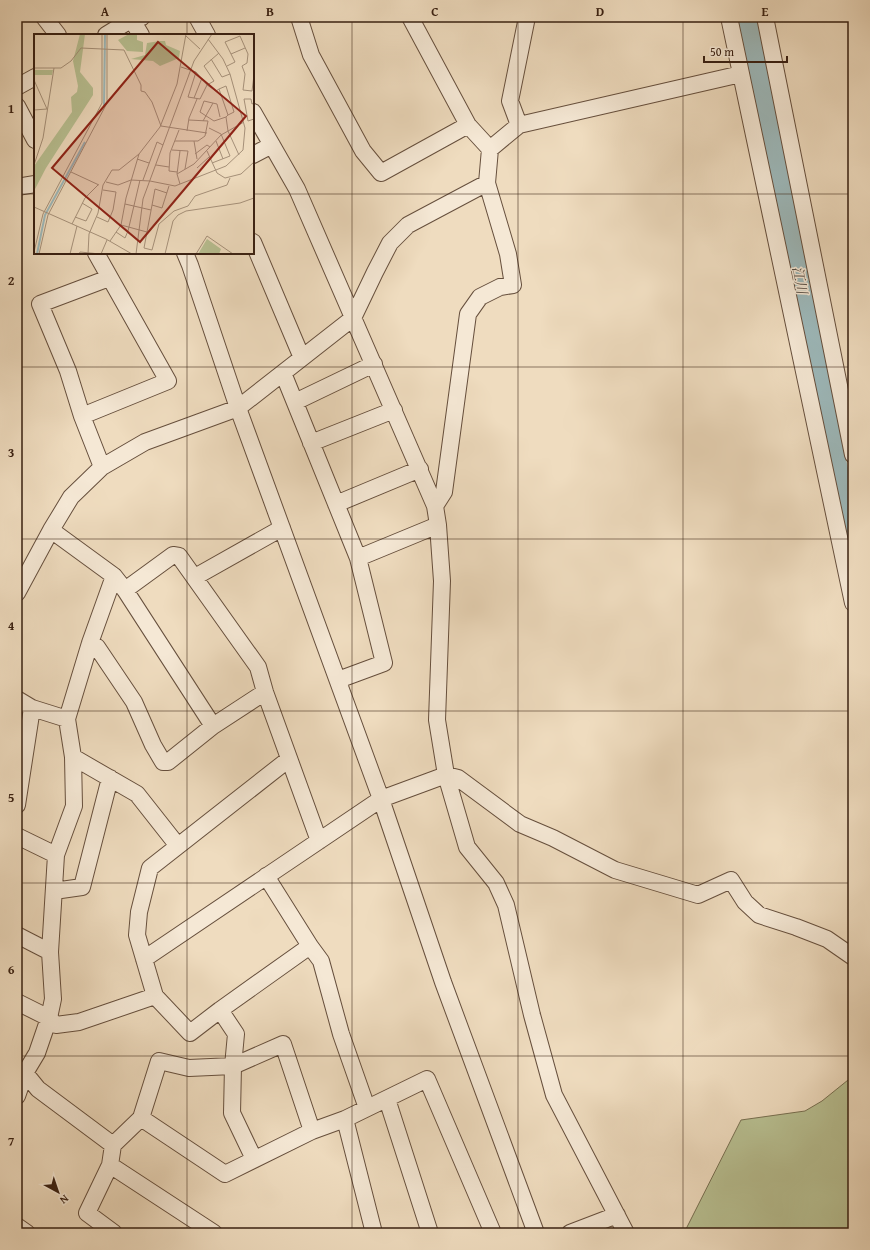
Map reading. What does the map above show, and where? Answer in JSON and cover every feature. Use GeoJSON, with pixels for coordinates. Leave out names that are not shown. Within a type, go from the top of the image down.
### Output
{"type":"FeatureCollection","features":[{"type":"Feature","properties":{"kind":"street"},"geometry":{"type":"LineString","coordinates":[[44,17],[57,34]]}},
{"type":"Feature","properties":{"kind":"street"},"geometry":{"type":"LineString","coordinates":[[197,17],[206,34]]}},
{"type":"Feature","properties":{"kind":"street"},"geometry":{"type":"LineString","coordinates":[[299,17],[311,55],[363,151],[381,173],[468,125]]}},
{"type":"Feature","properties":{"kind":"street"},"geometry":{"type":"LineString","coordinates":[[410,17],[468,125],[490,149]]}},
{"type":"Feature","properties":{"kind":"street"},"geometry":{"type":"LineString","coordinates":[[519,125],[510,100],[527,17]]}},
{"type":"Feature","properties":{"kind":"street"},"geometry":{"type":"LineString","coordinates":[[730,17],[853,603]]}},
{"type":"Feature","properties":{"kind":"street"},"geometry":{"type":"LineString","coordinates":[[765,17],[853,455]]}},
{"type":"Feature","properties":{"kind":"street"},"geometry":{"type":"LineString","coordinates":[[108,34],[135,18],[141,34]]}},
{"type":"Feature","properties":{"kind":"street"},"geometry":{"type":"LineString","coordinates":[[435,506],[444,492],[468,314],[480,297],[500,287],[513,285],[508,254],[487,184],[490,149],[519,125],[742,74]]}},
{"type":"Feature","properties":{"kind":"street"},"geometry":{"type":"LineString","coordinates":[[17,87],[34,78]]}},
{"type":"Feature","properties":{"kind":"street"},"geometry":{"type":"LineString","coordinates":[[17,106],[34,138]]}},
{"type":"Feature","properties":{"kind":"street"},"geometry":{"type":"LineString","coordinates":[[254,114],[297,189],[435,506],[438,525],[442,581],[437,720],[446,775],[467,847],[496,883],[506,905],[532,1015],[554,1095],[626,1233]]}},
{"type":"Feature","properties":{"kind":"street"},"geometry":{"type":"LineString","coordinates":[[254,154],[272,145]]}},
{"type":"Feature","properties":{"kind":"street"},"geometry":{"type":"LineString","coordinates":[[17,187],[34,184]]}},
{"type":"Feature","properties":{"kind":"street"},"geometry":{"type":"LineString","coordinates":[[17,593],[51,530],[71,498],[102,467],[145,442],[238,408],[353,318],[390,243],[408,225],[487,184]]}},
{"type":"Feature","properties":{"kind":"street"},"geometry":{"type":"LineString","coordinates":[[254,244],[302,358]]}},
{"type":"Feature","properties":{"kind":"street"},"geometry":{"type":"LineString","coordinates":[[82,416],[168,381],[97,254]]}},
{"type":"Feature","properties":{"kind":"street"},"geometry":{"type":"LineString","coordinates":[[185,254],[238,408],[381,799],[443,982],[536,1233]]}},
{"type":"Feature","properties":{"kind":"street"},"geometry":{"type":"LineString","coordinates":[[102,467],[82,416],[68,371],[40,304],[109,278]]}},
{"type":"Feature","properties":{"kind":"street"},"geometry":{"type":"LineString","coordinates":[[295,402],[374,364]]}},
{"type":"Feature","properties":{"kind":"street"},"geometry":{"type":"LineString","coordinates":[[283,373],[358,558],[384,663],[338,680]]}},
{"type":"Feature","properties":{"kind":"street"},"geometry":{"type":"LineString","coordinates":[[311,443],[394,410]]}},
{"type":"Feature","properties":{"kind":"street"},"geometry":{"type":"LineString","coordinates":[[336,504],[420,469]]}},
{"type":"Feature","properties":{"kind":"street"},"geometry":{"type":"LineString","coordinates":[[358,558],[438,525]]}},
{"type":"Feature","properties":{"kind":"street"},"geometry":{"type":"LineString","coordinates":[[196,577],[282,528]]}},
{"type":"Feature","properties":{"kind":"street"},"geometry":{"type":"LineString","coordinates":[[51,530],[114,576],[125,590],[213,726]]}},
{"type":"Feature","properties":{"kind":"street"},"geometry":{"type":"LineString","coordinates":[[125,590],[172,555],[179,556],[196,577],[258,667],[265,692],[319,841]]}},
{"type":"Feature","properties":{"kind":"street"},"geometry":{"type":"LineString","coordinates":[[17,1096],[21,1072],[37,1053],[49,1018],[53,999],[50,952],[56,855],[74,806],[73,757],[67,719],[90,643],[114,576]]}},
{"type":"Feature","properties":{"kind":"street"},"geometry":{"type":"LineString","coordinates":[[90,643],[96,647],[134,702],[153,745],[163,762],[168,762],[213,726],[265,692]]}},
{"type":"Feature","properties":{"kind":"street"},"geometry":{"type":"LineString","coordinates":[[17,699],[32,708],[67,719]]}},
{"type":"Feature","properties":{"kind":"street"},"geometry":{"type":"LineString","coordinates":[[17,805],[32,708]]}},
{"type":"Feature","properties":{"kind":"street"},"geometry":{"type":"LineString","coordinates":[[73,757],[137,794],[178,846]]}},
{"type":"Feature","properties":{"kind":"street"},"geometry":{"type":"LineString","coordinates":[[289,759],[150,868],[139,912],[137,935],[155,996],[190,1032],[310,946]]}},
{"type":"Feature","properties":{"kind":"street"},"geometry":{"type":"LineString","coordinates":[[144,959],[381,799],[446,775],[458,778],[520,824],[553,838],[615,870],[698,895],[731,880],[745,902],[759,915],[796,926],[827,939],[853,957]]}},
{"type":"Feature","properties":{"kind":"street"},"geometry":{"type":"LineString","coordinates":[[54,891],[82,887],[110,778]]}},
{"type":"Feature","properties":{"kind":"street"},"geometry":{"type":"LineString","coordinates":[[17,836],[56,855]]}},
{"type":"Feature","properties":{"kind":"street"},"geometry":{"type":"LineString","coordinates":[[266,876],[321,961],[341,1034],[367,1108]]}},
{"type":"Feature","properties":{"kind":"street"},"geometry":{"type":"LineString","coordinates":[[17,935],[50,952]]}},
{"type":"Feature","properties":{"kind":"street"},"geometry":{"type":"LineString","coordinates":[[17,1002],[49,1018],[56,1025],[78,1022],[155,996]]}},
{"type":"Feature","properties":{"kind":"street"},"geometry":{"type":"LineString","coordinates":[[220,1010],[236,1034],[233,1066],[232,1113],[254,1159]]}},
{"type":"Feature","properties":{"kind":"street"},"geometry":{"type":"LineString","coordinates":[[114,1233],[86,1213],[110,1165],[113,1145],[141,1118],[159,1061],[189,1068],[233,1066],[283,1044],[312,1131]]}},
{"type":"Feature","properties":{"kind":"street"},"geometry":{"type":"LineString","coordinates":[[21,1072],[38,1089],[113,1145]]}},
{"type":"Feature","properties":{"kind":"street"},"geometry":{"type":"LineString","coordinates":[[141,1118],[225,1174],[312,1131],[345,1119],[427,1079],[493,1233]]}},
{"type":"Feature","properties":{"kind":"street"},"geometry":{"type":"LineString","coordinates":[[386,1099],[430,1233]]}},
{"type":"Feature","properties":{"kind":"street"},"geometry":{"type":"LineString","coordinates":[[345,1119],[374,1233]]}},
{"type":"Feature","properties":{"kind":"street"},"geometry":{"type":"LineString","coordinates":[[110,1165],[214,1233]]}},
{"type":"Feature","properties":{"kind":"street"},"geometry":{"type":"LineString","coordinates":[[570,1233],[617,1215]]}},
{"type":"Feature","properties":{"kind":"street"},"geometry":{"type":"LineString","coordinates":[[17,1226],[27,1233]]}},
{"type":"Feature","properties":{"kind":"green space"},"geometry":{"type":"Polygon","coordinates":[[[853,1076],[853,1233],[684,1233],[741,1120],[805,1111],[822,1101],[853,1076]]]}},
{"type":"Feature","properties":{"kind":"waterway","name":"江川"},"geometry":{"type":"LineString","coordinates":[[747,17],[853,544]]}}]}
